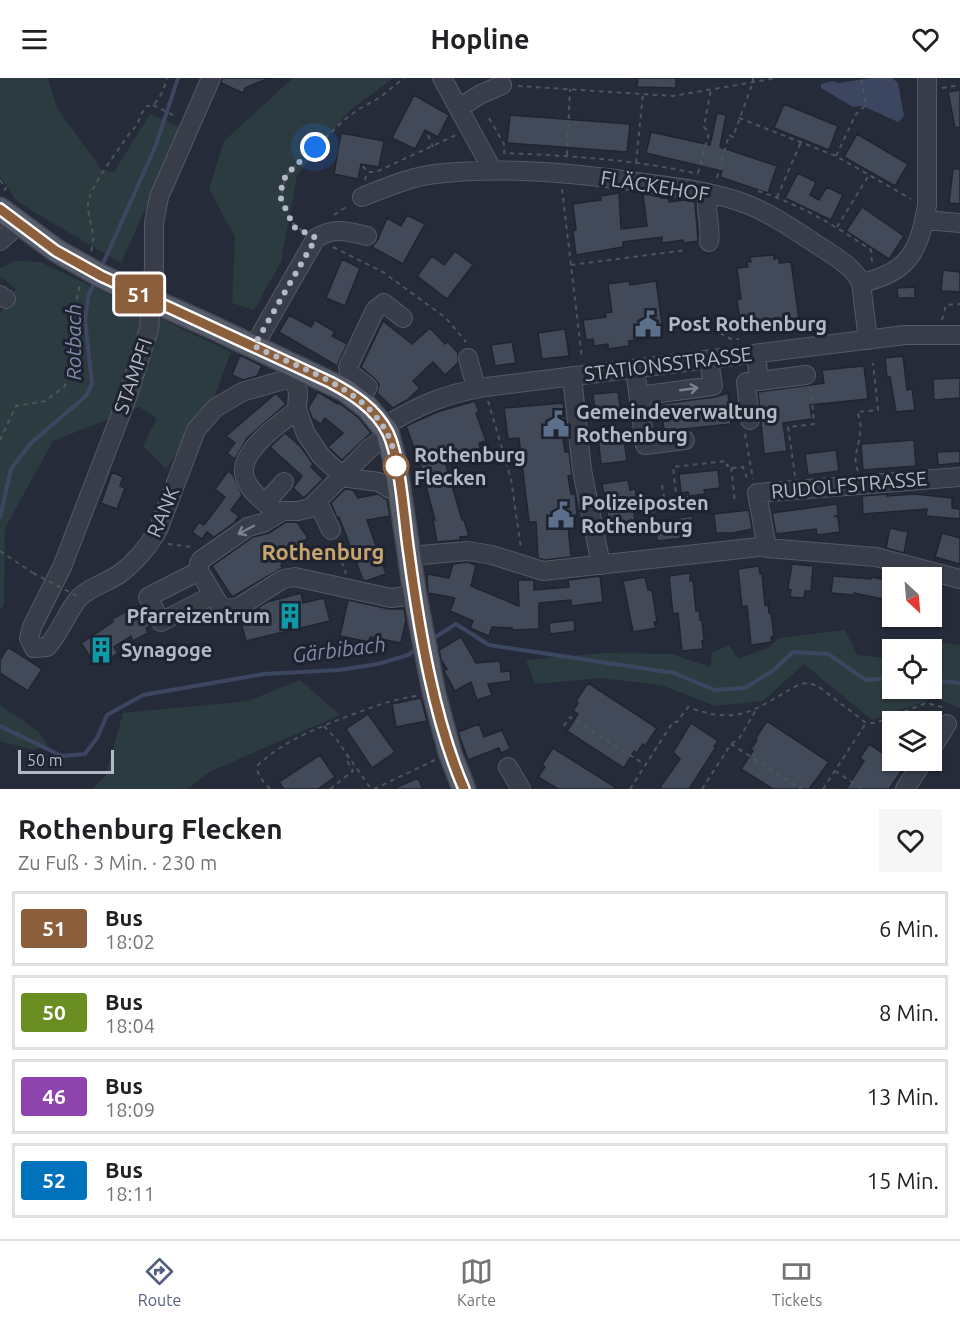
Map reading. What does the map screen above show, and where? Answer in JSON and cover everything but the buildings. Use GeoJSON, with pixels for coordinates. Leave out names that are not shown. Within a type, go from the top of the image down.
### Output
{"type":"FeatureCollection","features":[{"type":"Feature","properties":{"kind":"main road"},"geometry":{"type":"LineString","coordinates":[[2,200],[28,231],[56,251],[101,276],[248,343],[297,373],[339,387],[371,411],[379,439],[392,443],[415,596],[434,692],[448,744],[464,789]]}},
{"type":"Feature","properties":{"kind":"street","name":"STAMPFI"},"geometry":{"type":"LineString","coordinates":[[62,567],[127,399],[149,329],[154,267],[154,223],[159,197],[211,78]]}},
{"type":"Feature","properties":{"kind":"street"},"geometry":{"type":"LineString","coordinates":[[442,78],[493,171]]}},
{"type":"Feature","properties":{"kind":"street"},"geometry":{"type":"LineString","coordinates":[[867,340],[867,277],[889,275],[903,265],[915,248],[925,220],[932,83]]}},
{"type":"Feature","properties":{"kind":"street"},"geometry":{"type":"LineString","coordinates":[[459,108],[481,94],[502,85]]}},
{"type":"Feature","properties":{"kind":"street","name":"FLÄCKEHOF"},"geometry":{"type":"LineString","coordinates":[[362,197],[404,174],[493,171],[711,183],[738,201],[781,220],[853,271],[867,277]]}},
{"type":"Feature","properties":{"kind":"street"},"geometry":{"type":"LineString","coordinates":[[709,242],[710,231],[706,201],[711,183]]}},
{"type":"Feature","properties":{"kind":"street"},"geometry":{"type":"LineString","coordinates":[[925,220],[960,223]]}},
{"type":"Feature","properties":{"kind":"street"},"geometry":{"type":"LineString","coordinates":[[248,343],[324,242],[328,231],[342,229],[367,236]]}},
{"type":"Feature","properties":{"kind":"street"},"geometry":{"type":"LineString","coordinates":[[0,241],[28,231]]}},
{"type":"Feature","properties":{"kind":"street"},"geometry":{"type":"LineString","coordinates":[[358,399],[368,387],[349,372],[348,367],[375,310],[384,303],[404,318]]}},
{"type":"Feature","properties":{"kind":"street","name":"STATIONSSTRASSE"},"geometry":{"type":"LineString","coordinates":[[317,501],[339,474],[379,439],[430,401],[577,369],[635,369],[905,335],[960,335]]}},
{"type":"Feature","properties":{"kind":"street"},"geometry":{"type":"LineString","coordinates":[[467,351],[482,391]]}},
{"type":"Feature","properties":{"kind":"street"},"geometry":{"type":"LineString","coordinates":[[756,354],[759,381]]}},
{"type":"Feature","properties":{"kind":"street"},"geometry":{"type":"LineString","coordinates":[[639,396],[713,386],[709,360]]}},
{"type":"Feature","properties":{"kind":"street"},"geometry":{"type":"LineString","coordinates":[[577,369],[582,470],[601,565]]}},
{"type":"Feature","properties":{"kind":"street"},"geometry":{"type":"LineString","coordinates":[[635,369],[645,445],[685,440]]}},
{"type":"Feature","properties":{"kind":"street","name":"RANK"},"geometry":{"type":"LineString","coordinates":[[62,567],[32,627],[29,638],[34,648],[47,647],[55,638],[79,597],[118,574],[134,562],[151,543],[196,430],[215,408],[242,392],[297,373]]}},
{"type":"Feature","properties":{"kind":"street"},"geometry":{"type":"LineString","coordinates":[[297,373],[297,410],[306,434],[321,456],[339,474],[388,484]]}},
{"type":"Feature","properties":{"kind":"street"},"geometry":{"type":"LineString","coordinates":[[750,420],[746,382],[806,375]]}},
{"type":"Feature","properties":{"kind":"street"},"geometry":{"type":"LineString","coordinates":[[297,410],[267,433],[251,453],[244,474],[255,493],[276,509],[298,511],[310,508],[317,501],[331,530]]}},
{"type":"Feature","properties":{"kind":"street","name":"RUDOLFSTRASSE"},"geometry":{"type":"LineString","coordinates":[[763,548],[757,493],[960,477]]}},
{"type":"Feature","properties":{"kind":"street"},"geometry":{"type":"LineString","coordinates":[[284,482],[276,509],[263,523],[248,527],[199,563],[199,571],[220,606],[228,609],[239,607],[283,579],[295,578],[391,598],[415,596]]}},
{"type":"Feature","properties":{"kind":"street"},"geometry":{"type":"LineString","coordinates":[[409,556],[468,551],[492,555],[543,572],[763,548],[876,557],[960,579]]}},
{"type":"Feature","properties":{"kind":"street"},"geometry":{"type":"LineString","coordinates":[[199,571],[148,597],[161,622],[213,595]]}},
{"type":"Feature","properties":{"kind":"street"},"geometry":{"type":"LineString","coordinates":[[228,609],[233,619],[240,623]]}},
{"type":"Feature","properties":{"kind":"street"},"geometry":{"type":"LineString","coordinates":[[942,729],[948,717]]}},
{"type":"Feature","properties":{"kind":"street"},"geometry":{"type":"LineString","coordinates":[[508,767],[521,789]]}},
{"type":"Feature","properties":{"kind":"street"},"geometry":{"type":"LineString","coordinates":[[905,789],[917,771]]}},
{"type":"Feature","properties":{"kind":"path"},"geometry":{"type":"LineString","coordinates":[[157,100],[167,78]]}},
{"type":"Feature","properties":{"kind":"path"},"geometry":{"type":"LineString","coordinates":[[404,78],[379,98],[357,110],[342,122],[289,172],[282,182],[281,199],[294,227],[383,272],[446,318],[467,351]]}},
{"type":"Feature","properties":{"kind":"path"},"geometry":{"type":"LineString","coordinates":[[502,85],[673,96],[753,80],[777,78]]}},
{"type":"Feature","properties":{"kind":"path"},"geometry":{"type":"LineString","coordinates":[[836,156],[856,114],[866,105],[861,78]]}},
{"type":"Feature","properties":{"kind":"path"},"geometry":{"type":"LineString","coordinates":[[489,118],[505,146],[504,153],[636,163],[697,174],[711,183],[729,135],[733,136],[753,80]]}},
{"type":"Feature","properties":{"kind":"path"},"geometry":{"type":"LineString","coordinates":[[932,83],[960,85]]}},
{"type":"Feature","properties":{"kind":"path"},"geometry":{"type":"LineString","coordinates":[[567,156],[570,89]]}},
{"type":"Feature","properties":{"kind":"path"},"geometry":{"type":"LineString","coordinates":[[697,174],[709,134],[704,127],[711,89]]}},
{"type":"Feature","properties":{"kind":"path"},"geometry":{"type":"LineString","coordinates":[[636,163],[643,94]]}},
{"type":"Feature","properties":{"kind":"path"},"geometry":{"type":"LineString","coordinates":[[153,105],[184,120]]}},
{"type":"Feature","properties":{"kind":"path"},"geometry":{"type":"LineString","coordinates":[[739,118],[836,156],[913,200]]}},
{"type":"Feature","properties":{"kind":"path"},"geometry":{"type":"LineString","coordinates":[[363,166],[367,172],[376,172],[469,128]]}},
{"type":"Feature","properties":{"kind":"path"},"geometry":{"type":"LineString","coordinates":[[428,135],[433,147]]}},
{"type":"Feature","properties":{"kind":"path"},"geometry":{"type":"LineString","coordinates":[[777,197],[801,142]]}},
{"type":"Feature","properties":{"kind":"path"},"geometry":{"type":"LineString","coordinates":[[560,174],[571,265],[577,369]]}},
{"type":"Feature","properties":{"kind":"path"},"geometry":{"type":"LineString","coordinates":[[837,227],[869,175]]}},
{"type":"Feature","properties":{"kind":"path"},"geometry":{"type":"LineString","coordinates":[[0,180],[6,188],[2,200]]}},
{"type":"Feature","properties":{"kind":"path"},"geometry":{"type":"LineString","coordinates":[[757,191],[777,197],[837,227],[871,250],[867,277]]}},
{"type":"Feature","properties":{"kind":"path"},"geometry":{"type":"LineString","coordinates":[[571,265],[687,250]]}},
{"type":"Feature","properties":{"kind":"path"},"geometry":{"type":"LineString","coordinates":[[940,328],[946,305],[960,304]]}},
{"type":"Feature","properties":{"kind":"path"},"geometry":{"type":"LineString","coordinates":[[794,332],[813,329]]}},
{"type":"Feature","properties":{"kind":"path"},"geometry":{"type":"LineString","coordinates":[[720,333],[731,339],[740,339]]}},
{"type":"Feature","properties":{"kind":"path"},"geometry":{"type":"LineString","coordinates":[[860,476],[855,465],[862,427],[857,412],[878,410],[873,363]]}},
{"type":"Feature","properties":{"kind":"path"},"geometry":{"type":"LineString","coordinates":[[797,490],[788,427],[814,424],[810,381],[807,381],[806,375]]}},
{"type":"Feature","properties":{"kind":"path"},"geometry":{"type":"LineString","coordinates":[[482,391],[511,479],[524,565]]}},
{"type":"Feature","properties":{"kind":"path"},"geometry":{"type":"LineString","coordinates":[[651,512],[697,505],[683,494],[676,494],[673,467],[726,462],[727,466],[731,465],[732,468],[743,466],[753,496],[758,496]]}},
{"type":"Feature","properties":{"kind":"path"},"geometry":{"type":"LineString","coordinates":[[732,468],[735,503]]}},
{"type":"Feature","properties":{"kind":"path"},"geometry":{"type":"LineString","coordinates":[[662,485],[666,509]]}},
{"type":"Feature","properties":{"kind":"path"},"geometry":{"type":"LineString","coordinates":[[331,530],[347,578]]}},
{"type":"Feature","properties":{"kind":"path"},"geometry":{"type":"LineString","coordinates":[[151,543],[204,549],[210,554]]}},
{"type":"Feature","properties":{"kind":"path"},"geometry":{"type":"LineString","coordinates":[[0,551],[33,573],[79,597]]}},
{"type":"Feature","properties":{"kind":"path"},"geometry":{"type":"LineString","coordinates":[[630,789],[673,722],[677,722],[688,706],[702,712],[727,715],[744,714],[756,710],[800,684],[808,683],[818,686],[866,723],[875,723],[926,703],[948,717]]}},
{"type":"Feature","properties":{"kind":"path"},"geometry":{"type":"LineString","coordinates":[[270,789],[256,769],[286,742],[395,699],[434,692]]}},
{"type":"Feature","properties":{"kind":"path"},"geometry":{"type":"LineString","coordinates":[[702,789],[731,744],[740,737],[756,710]]}},
{"type":"Feature","properties":{"kind":"path"},"geometry":{"type":"LineString","coordinates":[[564,726],[570,717],[645,765]]}},
{"type":"Feature","properties":{"kind":"path"},"geometry":{"type":"LineString","coordinates":[[824,789],[866,723]]}},
{"type":"Feature","properties":{"kind":"path"},"geometry":{"type":"LineString","coordinates":[[324,726],[372,789],[435,760]]}},
{"type":"Feature","properties":{"kind":"path"},"geometry":{"type":"LineString","coordinates":[[731,744],[801,789]]}},
{"type":"Feature","properties":{"kind":"path"},"geometry":{"type":"LineString","coordinates":[[330,789],[353,771],[346,759],[348,756]]}},
{"type":"Feature","properties":{"kind":"path"},"geometry":{"type":"LineString","coordinates":[[836,771],[863,789]]}},
{"type":"Feature","properties":{"kind":"shaded area"},"geometry":{"type":"Polygon","coordinates":[[[0,78],[48,78],[57,108],[102,170],[114,172],[150,114],[182,128],[121,263],[16,200],[0,176],[0,78]]]}},
{"type":"Feature","properties":{"kind":"shaded area"},"geometry":{"type":"Polygon","coordinates":[[[293,78],[394,78],[350,110],[297,175],[281,262],[254,310],[232,303],[235,237],[209,189],[224,141],[293,78]]]}},
{"type":"Feature","properties":{"kind":"shaded area"},"geometry":{"type":"Polygon","coordinates":[[[15,261],[40,262],[231,352],[213,400],[166,469],[143,446],[157,418],[139,407],[53,441],[5,528],[4,605],[0,609],[0,313],[16,289],[0,276],[0,268],[15,261]]]}},
{"type":"Feature","properties":{"kind":"shaded area"},"geometry":{"type":"Polygon","coordinates":[[[845,630],[857,655],[882,658],[882,699],[931,699],[897,711],[882,711],[882,716],[872,720],[804,664],[763,701],[715,706],[661,685],[600,678],[535,684],[526,660],[605,653],[672,654],[710,667],[712,653],[729,645],[738,659],[768,648],[779,638],[845,630]]]}},
{"type":"Feature","properties":{"kind":"shaded area"},"geometry":{"type":"Polygon","coordinates":[[[942,643],[960,645],[960,708],[937,699],[942,699],[942,643]]]}},
{"type":"Feature","properties":{"kind":"shaded area"},"geometry":{"type":"Polygon","coordinates":[[[300,680],[340,715],[211,771],[187,789],[91,789],[105,777],[123,713],[248,701],[300,680]]]}},
{"type":"Feature","properties":{"kind":"shaded area"},"geometry":{"type":"Polygon","coordinates":[[[0,705],[39,732],[48,745],[33,750],[0,741],[0,705]]]}},
{"type":"Feature","properties":{"kind":"water"},"geometry":{"type":"Polygon","coordinates":[[[872,78],[892,78],[898,83],[904,116],[898,122],[863,106],[853,107],[821,88],[821,84],[833,81],[838,83],[872,78]]]}},
{"type":"Feature","properties":{"kind":"waterway","name":"Rotbach"},"geometry":{"type":"LineString","coordinates":[[102,266],[156,145],[178,78]]}},
{"type":"Feature","properties":{"kind":"waterway","name":"Rotbach"},"geometry":{"type":"LineString","coordinates":[[0,517],[11,469],[31,443],[86,396],[92,384],[85,319],[89,294],[95,281]]}},
{"type":"Feature","properties":{"kind":"waterway","name":"Gärbibach"},"geometry":{"type":"LineString","coordinates":[[432,639],[456,624],[489,645],[674,673],[715,690],[745,688],[774,670],[793,652],[828,654],[866,680],[882,679]]}},
{"type":"Feature","properties":{"kind":"waterway","name":"Gärbibach"},"geometry":{"type":"LineString","coordinates":[[0,726],[62,756],[85,754],[97,738],[107,715],[143,695],[264,674],[339,670],[378,664],[408,655],[418,648]]}},
{"type":"Feature","properties":{"kind":"waterway","name":"Gärbibach"},"geometry":{"type":"LineString","coordinates":[[942,681],[960,683]]}},
{"type":"Feature","properties":{"kind":"bus line","name":"51"},"geometry":{"type":"LineString","coordinates":[[0,209],[56,251],[101,276],[330,382],[356,397],[379,419],[392,443],[415,596],[434,693],[450,753],[464,789]]}},
{"type":"Feature","properties":{"kind":"place","name":"Post Rothenburg"},"geometry":{"type":"Point","coordinates":[648,324]}},
{"type":"Feature","properties":{"kind":"place","name":"Gemeindeverwaltung Rothenburg"},"geometry":{"type":"Point","coordinates":[556,424]}},
{"type":"Feature","properties":{"kind":"place","name":"Rothenburg Flecken"},"geometry":{"type":"Point","coordinates":[396,466]}},
{"type":"Feature","properties":{"kind":"place","name":"Polizeiposten Rothenburg"},"geometry":{"type":"Point","coordinates":[561,515]}},
{"type":"Feature","properties":{"kind":"place","name":"Pfarreizentrum"},"geometry":{"type":"Point","coordinates":[290,616]}},
{"type":"Feature","properties":{"kind":"place","name":"Synagoge"},"geometry":{"type":"Point","coordinates":[101,650]}},
{"type":"Feature","properties":{"kind":"district","name":"Rothenburg"},"geometry":{"type":"Point","coordinates":[323,552]}},
{"type":"Feature","properties":{"kind":"route"},"geometry":{"type":"LineString","coordinates":[[315,147],[282,182],[281,199],[294,227],[316,238],[254,346],[356,397],[379,419],[387,431],[392,443],[396,466]]}}]}
